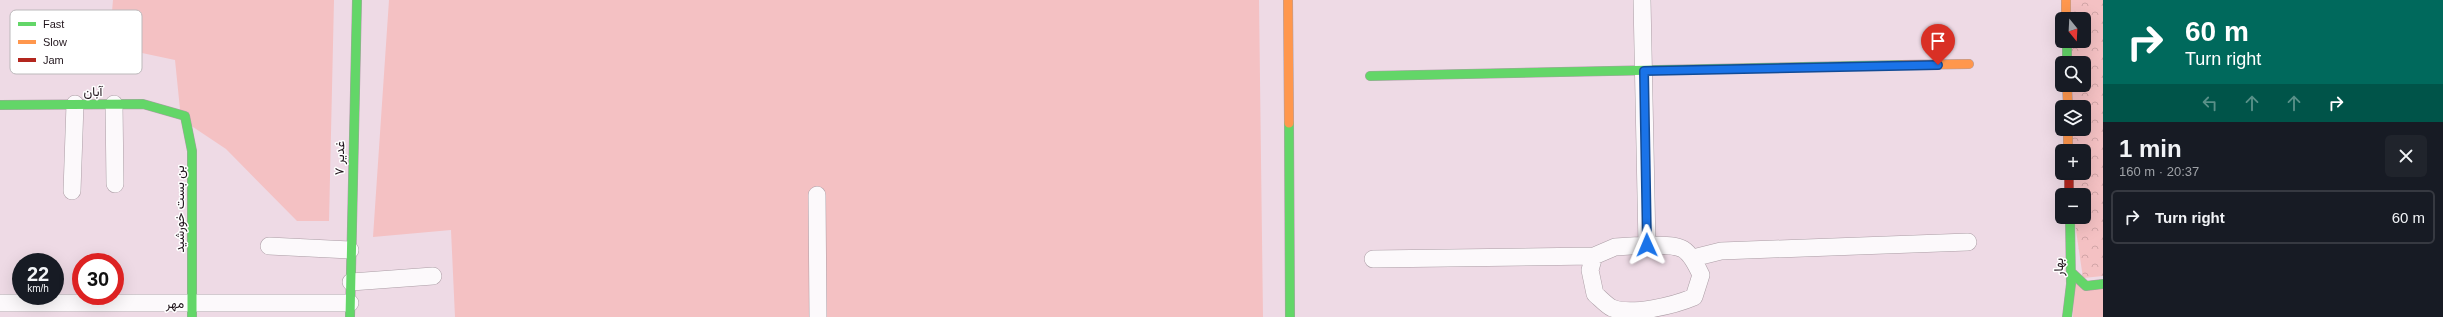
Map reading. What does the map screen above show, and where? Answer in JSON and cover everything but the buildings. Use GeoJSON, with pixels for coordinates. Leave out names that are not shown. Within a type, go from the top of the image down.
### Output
{"type":"FeatureCollection","features":[{"type":"Feature","properties":{"kind":"street","name":"غدیر ۷"},"geometry":{"type":"LineString","coordinates":[[350,310],[350,250],[357,0]]}},
{"type":"Feature","properties":{"kind":"street"},"geometry":{"type":"LineString","coordinates":[[1288,0],[1290,317]]}},
{"type":"Feature","properties":{"kind":"street"},"geometry":{"type":"LineString","coordinates":[[1642,0],[1647,245]]}},
{"type":"Feature","properties":{"kind":"street"},"geometry":{"type":"LineString","coordinates":[[2066,0],[2066,12]]}},
{"type":"Feature","properties":{"kind":"street"},"geometry":{"type":"LineString","coordinates":[[1370,76],[1969,64]]}},
{"type":"Feature","properties":{"kind":"street"},"geometry":{"type":"LineString","coordinates":[[72,191],[75,104]]}},
{"type":"Feature","properties":{"kind":"street"},"geometry":{"type":"LineString","coordinates":[[114,104],[115,184]]}},
{"type":"Feature","properties":{"kind":"street","name":"آبان"},"geometry":{"type":"LineString","coordinates":[[0,105],[143,104],[185,116]]}},
{"type":"Feature","properties":{"kind":"street","name":"بن بست خورشید"},"geometry":{"type":"LineString","coordinates":[[185,116],[192,151],[192,310]]}},
{"type":"Feature","properties":{"kind":"street"},"geometry":{"type":"LineString","coordinates":[[817,195],[818,317]]}},
{"type":"Feature","properties":{"kind":"street","name":"بهار"},"geometry":{"type":"LineString","coordinates":[[2067,317],[2071,272],[2070,224]]}},
{"type":"Feature","properties":{"kind":"street"},"geometry":{"type":"LineString","coordinates":[[1693,258],[1721,251],[1968,242]]}},
{"type":"Feature","properties":{"kind":"street"},"geometry":{"type":"LineString","coordinates":[[1373,259],[1594,256],[1615,247],[1647,245],[1678,246],[1693,258],[1701,275],[1694,297],[1675,305],[1643,314],[1613,308],[1595,294],[1590,270],[1594,256]]}},
{"type":"Feature","properties":{"kind":"street"},"geometry":{"type":"LineString","coordinates":[[269,246],[350,250]]}},
{"type":"Feature","properties":{"kind":"street"},"geometry":{"type":"LineString","coordinates":[[2071,272],[2086,286],[2099,286],[2103,284]]}},
{"type":"Feature","properties":{"kind":"street"},"geometry":{"type":"LineString","coordinates":[[351,282],[433,276]]}},
{"type":"Feature","properties":{"kind":"street","name":"مهر"},"geometry":{"type":"LineString","coordinates":[[0,303],[192,310],[350,310]]}},
{"type":"Feature","properties":{"kind":"green space"},"geometry":{"type":"Polygon","coordinates":[[[113,0],[334,0],[329,221],[297,221],[226,149],[181,119],[175,60],[142,53],[142,10],[112,10],[113,0]]]}},
{"type":"Feature","properties":{"kind":"green space"},"geometry":{"type":"Polygon","coordinates":[[[389,0],[1259,0],[1263,317],[455,317],[451,230],[373,237],[389,0]]]}},
{"type":"Feature","properties":{"kind":"green space"},"geometry":{"type":"Polygon","coordinates":[[[2070,0],[2103,0],[2103,276],[2083,278],[2075,224],[2091,224],[2091,188],[2073,188],[2073,180],[2091,180],[2091,144],[2073,144],[2072,136],[2091,136],[2091,100],[2072,100],[2071,92],[2091,92],[2091,56],[2071,56],[2070,48],[2091,48],[2091,12],[2070,12],[2070,0]]]}},
{"type":"Feature","properties":{"kind":"green space"},"geometry":{"type":"Polygon","coordinates":[[[2074,280],[2103,288],[2103,317],[2073,317],[2074,280]]]}},
{"type":"Feature","properties":{"kind":"traffic: fast"},"geometry":{"type":"LineString","coordinates":[[350,317],[357,0]]}},
{"type":"Feature","properties":{"kind":"traffic: fast"},"geometry":{"type":"LineString","coordinates":[[2067,48],[2067,56]]}},
{"type":"Feature","properties":{"kind":"traffic: fast"},"geometry":{"type":"LineString","coordinates":[[1370,76],[1901,65]]}},
{"type":"Feature","properties":{"kind":"traffic: fast"},"geometry":{"type":"LineString","coordinates":[[0,105],[143,104],[185,116],[192,151],[192,317]]}},
{"type":"Feature","properties":{"kind":"traffic: fast"},"geometry":{"type":"LineString","coordinates":[[1289,123],[1290,317]]}},
{"type":"Feature","properties":{"kind":"traffic: fast"},"geometry":{"type":"LineString","coordinates":[[2067,317],[2071,284],[2070,224]]}},
{"type":"Feature","properties":{"kind":"traffic: fast"},"geometry":{"type":"LineString","coordinates":[[2071,272],[2086,286],[2103,284]]}},
{"type":"Feature","properties":{"kind":"traffic: slow"},"geometry":{"type":"LineString","coordinates":[[1288,0],[1289,123]]}},
{"type":"Feature","properties":{"kind":"traffic: slow"},"geometry":{"type":"LineString","coordinates":[[2066,0],[2066,12]]}},
{"type":"Feature","properties":{"kind":"traffic: slow"},"geometry":{"type":"LineString","coordinates":[[1901,65],[1969,64]]}},
{"type":"Feature","properties":{"kind":"traffic: slow"},"geometry":{"type":"LineString","coordinates":[[2067,92],[2068,100]]}},
{"type":"Feature","properties":{"kind":"traffic: slow"},"geometry":{"type":"LineString","coordinates":[[2068,136],[2068,144]]}},
{"type":"Feature","properties":{"kind":"traffic: jam"},"geometry":{"type":"LineString","coordinates":[[2069,180],[2069,188]]}},
{"type":"Feature","properties":{"kind":"route"},"geometry":{"type":"LineString","coordinates":[[1647,245],[1644,71],[1938,65]]}}]}
